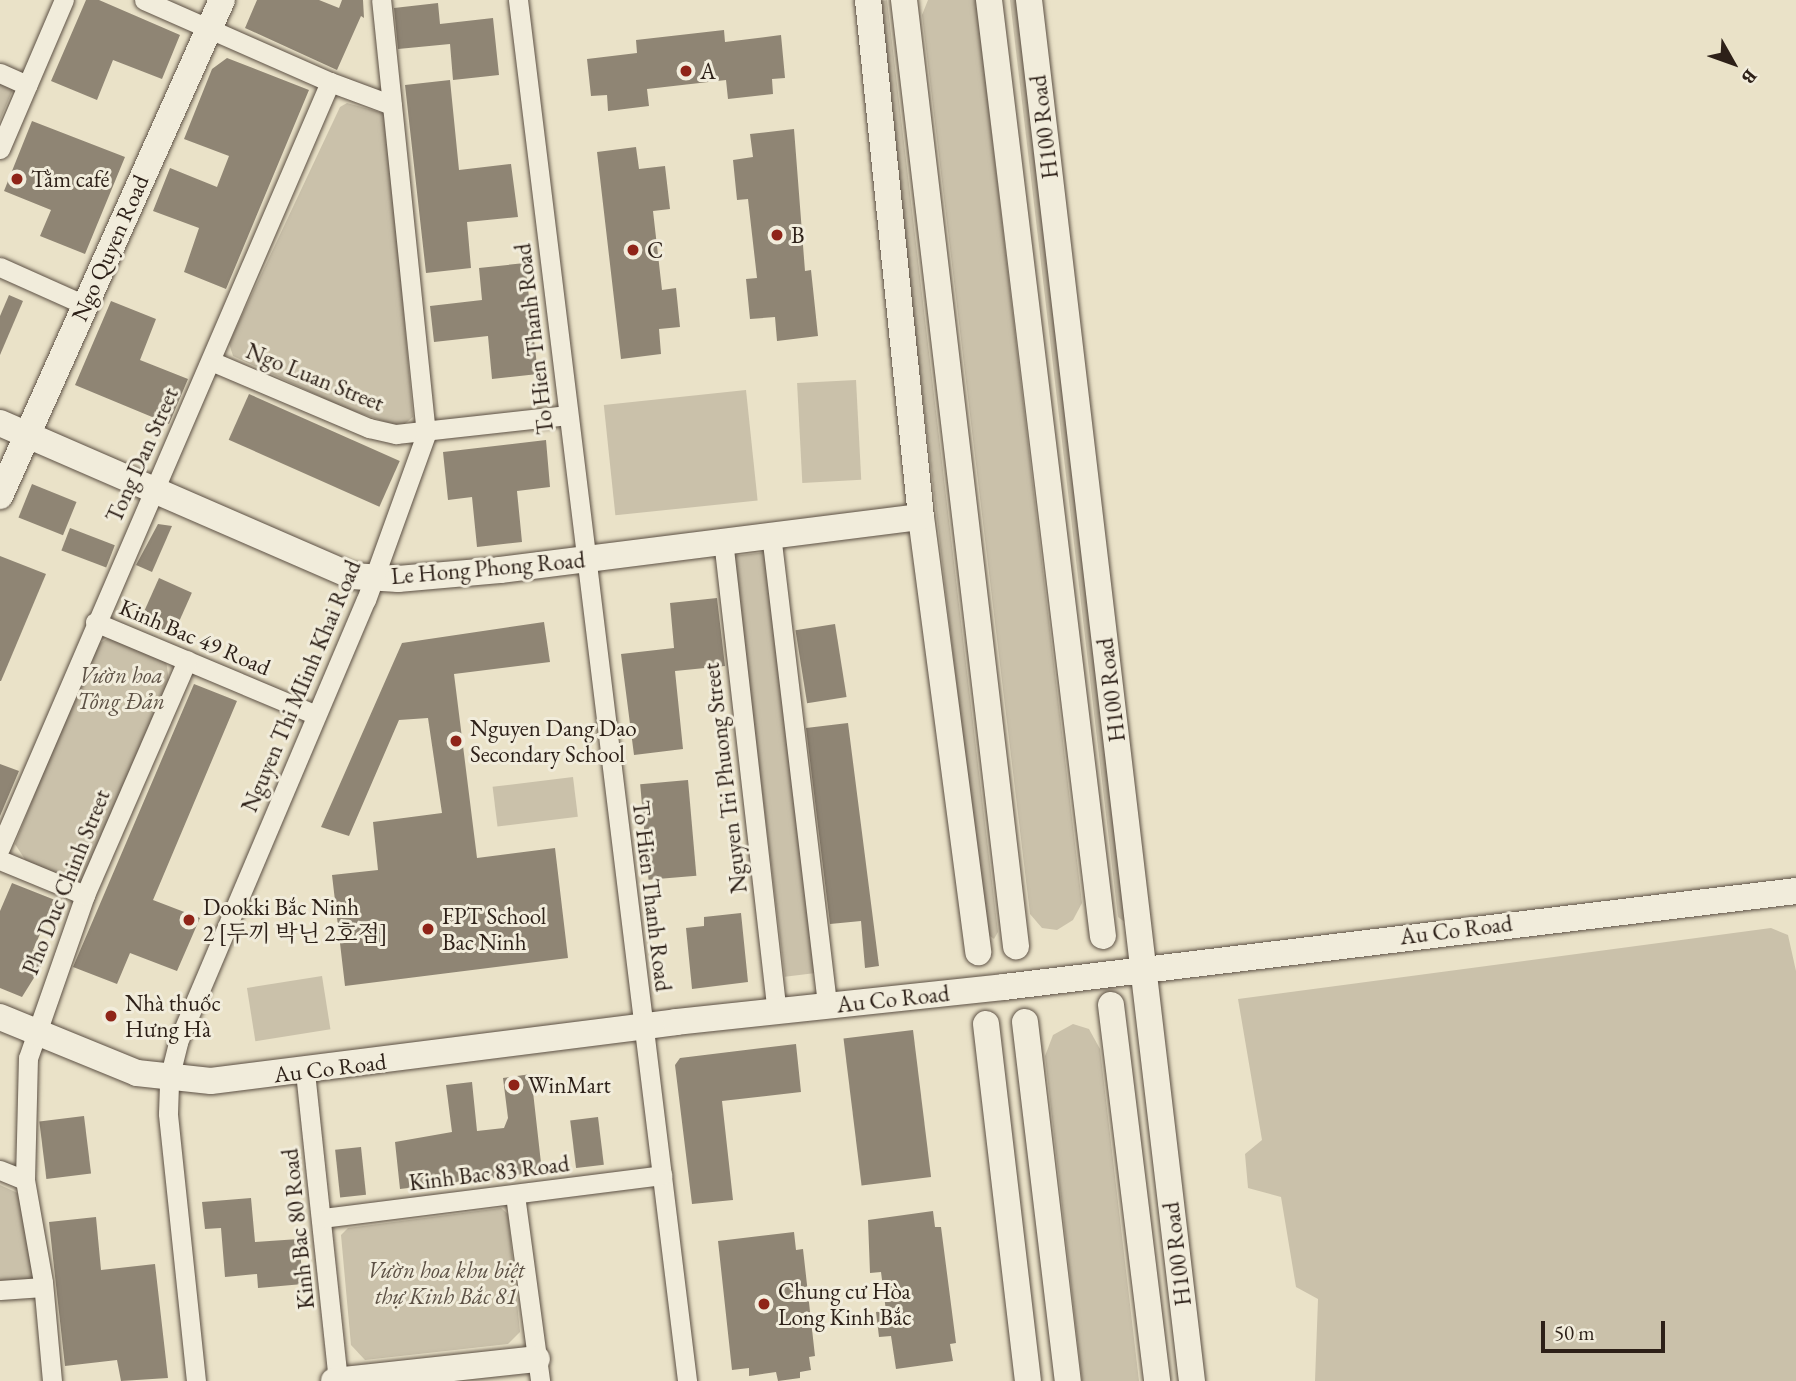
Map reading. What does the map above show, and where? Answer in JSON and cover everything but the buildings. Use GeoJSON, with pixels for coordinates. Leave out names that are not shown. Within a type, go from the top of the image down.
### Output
{"type":"FeatureCollection","features":[{"type":"Feature","properties":{"kind":"main road","name":"Ngo Quyen Road"},"geometry":{"type":"LineString","coordinates":[[0,496],[222,0]]}},
{"type":"Feature","properties":{"kind":"main road"},"geometry":{"type":"LineString","coordinates":[[868,0],[921,517],[978,952]]}},
{"type":"Feature","properties":{"kind":"main road"},"geometry":{"type":"LineString","coordinates":[[904,0],[1016,946]]}},
{"type":"Feature","properties":{"kind":"main road","name":"H100 Road"},"geometry":{"type":"LineString","coordinates":[[989,0],[1103,936]]}},
{"type":"Feature","properties":{"kind":"main road","name":"H100 Road"},"geometry":{"type":"LineString","coordinates":[[1029,0],[1192,1381]]}},
{"type":"Feature","properties":{"kind":"main road","name":"Le Hong Phong Road"},"geometry":{"type":"LineString","coordinates":[[0,423],[352,576],[374,578],[584,559],[921,517]]}},
{"type":"Feature","properties":{"kind":"main road","name":"Au Co Road"},"geometry":{"type":"LineString","coordinates":[[0,1017],[137,1073],[169,1079],[211,1081],[305,1072],[645,1026],[1144,970],[1796,891]]}},
{"type":"Feature","properties":{"kind":"main road","name":"H100 Road"},"geometry":{"type":"LineString","coordinates":[[1111,1005],[1157,1381]]}},
{"type":"Feature","properties":{"kind":"main road"},"geometry":{"type":"LineString","coordinates":[[1025,1021],[1068,1381]]}},
{"type":"Feature","properties":{"kind":"main road"},"geometry":{"type":"LineString","coordinates":[[986,1024],[1028,1381]]}},
{"type":"Feature","properties":{"kind":"main road"},"geometry":{"type":"LineString","coordinates":[[336,1381],[539,1370]]}},
{"type":"Feature","properties":{"kind":"street"},"geometry":{"type":"LineString","coordinates":[[0,149],[64,0]]}},
{"type":"Feature","properties":{"kind":"street"},"geometry":{"type":"LineString","coordinates":[[144,0],[330,82],[392,105]]}},
{"type":"Feature","properties":{"kind":"street","name":"Nguyen Thi MIinh Khai Road"},"geometry":{"type":"LineString","coordinates":[[196,1381],[168,1113],[169,1079],[190,1011],[314,713],[374,578],[426,434],[381,0]]}},
{"type":"Feature","properties":{"kind":"street","name":"To Hien Thanh Road"},"geometry":{"type":"LineString","coordinates":[[518,0],[584,559],[645,1026],[687,1381]]}},
{"type":"Feature","properties":{"kind":"street"},"geometry":{"type":"LineString","coordinates":[[0,73],[27,85]]}},
{"type":"Feature","properties":{"kind":"street","name":"Tong Dan Street"},"geometry":{"type":"LineString","coordinates":[[0,848],[95,622],[211,361],[330,82]]}},
{"type":"Feature","properties":{"kind":"street"},"geometry":{"type":"LineString","coordinates":[[0,267],[85,305]]}},
{"type":"Feature","properties":{"kind":"street","name":"Ngo Luan Street"},"geometry":{"type":"LineString","coordinates":[[211,361],[374,430],[426,434],[568,415]]}},
{"type":"Feature","properties":{"kind":"street"},"geometry":{"type":"LineString","coordinates":[[771,534],[827,1005]]}},
{"type":"Feature","properties":{"kind":"street","name":"Nguyen Tri Phuong Street"},"geometry":{"type":"LineString","coordinates":[[723,540],[777,1011]]}},
{"type":"Feature","properties":{"kind":"street","name":"Kinh Bac 49 Road"},"geometry":{"type":"LineString","coordinates":[[95,622],[314,713]]}},
{"type":"Feature","properties":{"kind":"street","name":"Pho Duc Chinh Street"},"geometry":{"type":"LineString","coordinates":[[52,1381],[43,1287],[25,1180],[25,1092],[34,1031],[85,895],[187,660]]}},
{"type":"Feature","properties":{"kind":"street"},"geometry":{"type":"LineString","coordinates":[[0,860],[85,895]]}},
{"type":"Feature","properties":{"kind":"street","name":"Kinh Bac 80 Road"},"geometry":{"type":"LineString","coordinates":[[305,1072],[323,1218],[336,1381]]}},
{"type":"Feature","properties":{"kind":"street"},"geometry":{"type":"LineString","coordinates":[[0,1170],[25,1180]]}},
{"type":"Feature","properties":{"kind":"street","name":"Kinh Bac 83 Road"},"geometry":{"type":"LineString","coordinates":[[323,1218],[662,1175]]}},
{"type":"Feature","properties":{"kind":"street"},"geometry":{"type":"LineString","coordinates":[[515,1195],[539,1370]]}},
{"type":"Feature","properties":{"kind":"street"},"geometry":{"type":"LineString","coordinates":[[0,1290],[43,1287]]}},
{"type":"Feature","properties":{"kind":"green space"},"geometry":{"type":"Polygon","coordinates":[[[887,0],[998,932],[994,939],[986,933],[876,2],[887,0]]]}},
{"type":"Feature","properties":{"kind":"green space"},"geometry":{"type":"Polygon","coordinates":[[[928,0],[976,0],[1082,903],[1073,920],[1057,930],[1042,928],[1030,914],[922,15],[928,0]]]}},
{"type":"Feature","properties":{"kind":"green space"},"geometry":{"type":"Polygon","coordinates":[[[1010,0],[1021,0],[1126,923],[1118,917],[1010,0]]]}},
{"type":"Feature","properties":{"kind":"green space"},"geometry":{"type":"Polygon","coordinates":[[[0,83],[13,89],[0,120],[0,83]]]}},
{"type":"Feature","properties":{"kind":"green space"},"geometry":{"type":"Polygon","coordinates":[[[347,103],[383,113],[387,120],[413,417],[401,427],[347,409],[233,356],[229,343],[340,107],[347,103]]]}},
{"type":"Feature","properties":{"kind":"green space"},"geometry":{"type":"Polygon","coordinates":[[[856,380],[861,480],[802,483],[797,383],[856,380]]]}},
{"type":"Feature","properties":{"kind":"green space"},"geometry":{"type":"Polygon","coordinates":[[[746,390],[758,500],[615,515],[604,405],[746,390]]]}},
{"type":"Feature","properties":{"kind":"green space"},"geometry":{"type":"Polygon","coordinates":[[[766,552],[818,973],[785,977],[733,556],[766,552]]]}},
{"type":"Feature","properties":{"kind":"green space","name":"Vườn hoa Tông Đản"},"geometry":{"type":"Polygon","coordinates":[[[112,636],[166,661],[169,680],[82,880],[77,882],[26,861],[15,844],[93,647],[112,636]]]}},
{"type":"Feature","properties":{"kind":"green space"},"geometry":{"type":"Polygon","coordinates":[[[573,777],[578,817],[497,827],[493,787],[573,777]]]}},
{"type":"Feature","properties":{"kind":"green space"},"geometry":{"type":"Polygon","coordinates":[[[1771,928],[1788,935],[1796,971],[1796,1381],[1315,1381],[1318,1299],[1296,1287],[1281,1197],[1248,1188],[1245,1154],[1262,1140],[1238,999],[1771,928]]]}},
{"type":"Feature","properties":{"kind":"green space"},"geometry":{"type":"Polygon","coordinates":[[[322,976],[330,1029],[255,1041],[247,988],[322,976]]]}},
{"type":"Feature","properties":{"kind":"green space"},"geometry":{"type":"Polygon","coordinates":[[[1073,1024],[1089,1029],[1100,1049],[1139,1381],[1082,1381],[1045,1056],[1053,1035],[1073,1024]]]}},
{"type":"Feature","properties":{"kind":"green space"},"geometry":{"type":"Polygon","coordinates":[[[0,1185],[22,1195],[33,1279],[0,1281],[0,1185]]]}},
{"type":"Feature","properties":{"kind":"green space","name":"Vườn hoa khu biệt thự Kinh Bắc 81"},"geometry":{"type":"Polygon","coordinates":[[[501,1208],[508,1214],[520,1332],[508,1344],[365,1360],[351,1345],[341,1235],[348,1228],[501,1208]]]}},
{"type":"Feature","properties":{"kind":"place","name":"A"},"geometry":{"type":"Point","coordinates":[686,71]}},
{"type":"Feature","properties":{"kind":"place","name":"Tằm café"},"geometry":{"type":"Point","coordinates":[17,179]}},
{"type":"Feature","properties":{"kind":"place","name":"B"},"geometry":{"type":"Point","coordinates":[777,235]}},
{"type":"Feature","properties":{"kind":"place","name":"C"},"geometry":{"type":"Point","coordinates":[633,250]}},
{"type":"Feature","properties":{"kind":"place","name":"Nguyen Dang Dao Secondary School"},"geometry":{"type":"Point","coordinates":[456,741]}},
{"type":"Feature","properties":{"kind":"place","name":"Dookki Bắc Ninh 2 [두끼 박닌 2호점]"},"geometry":{"type":"Point","coordinates":[189,920]}},
{"type":"Feature","properties":{"kind":"place","name":"FPT School Bac Ninh"},"geometry":{"type":"Point","coordinates":[428,929]}},
{"type":"Feature","properties":{"kind":"place","name":"Nhà thuốc Hưng Hà"},"geometry":{"type":"Point","coordinates":[111,1016]}},
{"type":"Feature","properties":{"kind":"place","name":"WinMart"},"geometry":{"type":"Point","coordinates":[514,1085]}},
{"type":"Feature","properties":{"kind":"place","name":"Chung cư Hòa Long Kinh Bắc"},"geometry":{"type":"Point","coordinates":[764,1304]}}]}
